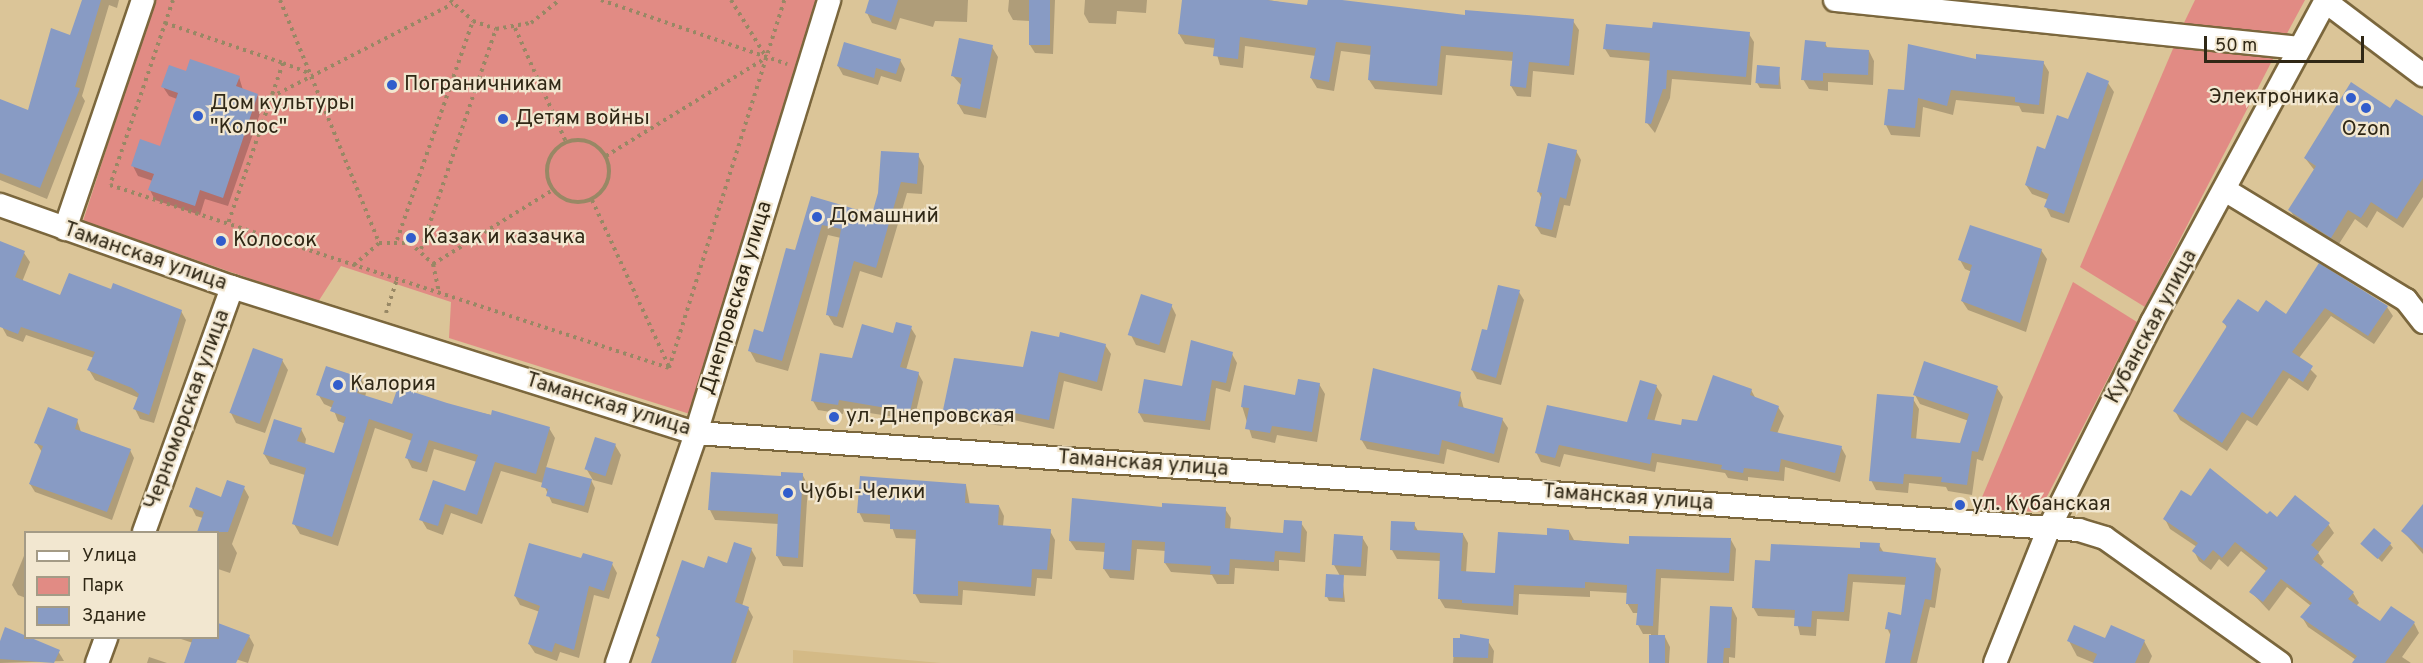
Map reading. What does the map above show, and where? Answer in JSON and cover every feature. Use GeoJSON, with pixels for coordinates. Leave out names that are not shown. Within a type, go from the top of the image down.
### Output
{"type":"FeatureCollection","features":[{"type":"Feature","properties":{"kind":"street"},"geometry":{"type":"LineString","coordinates":[[65,229],[143,0]]}},
{"type":"Feature","properties":{"kind":"street","name":"Днепровская улица"},"geometry":{"type":"LineString","coordinates":[[617,663],[696,433],[829,0]]}},
{"type":"Feature","properties":{"kind":"street"},"geometry":{"type":"LineString","coordinates":[[1835,0],[2300,48]]}},
{"type":"Feature","properties":{"kind":"street"},"geometry":{"type":"LineString","coordinates":[[2325,0],[2423,75]]}},
{"type":"Feature","properties":{"kind":"street","name":"Кубанская улица"},"geometry":{"type":"LineString","coordinates":[[1995,663],[2049,528],[2152,322],[2225,190],[2325,0]]}},
{"type":"Feature","properties":{"kind":"street"},"geometry":{"type":"LineString","coordinates":[[2225,190],[2406,300],[2423,322]]}},
{"type":"Feature","properties":{"kind":"street","name":"Таманская улица"},"geometry":{"type":"LineString","coordinates":[[0,205],[232,287],[696,433],[2049,528],[2105,538],[2280,663]]}},
{"type":"Feature","properties":{"kind":"street","name":"Черноморская улица"},"geometry":{"type":"LineString","coordinates":[[144,531],[232,287]]}},
{"type":"Feature","properties":{"kind":"street"},"geometry":{"type":"LineString","coordinates":[[97,663],[106,639]]}},
{"type":"Feature","properties":{"kind":"path"},"geometry":{"type":"LineString","coordinates":[[173,0],[110,185],[669,368]]}},
{"type":"Feature","properties":{"kind":"path"},"geometry":{"type":"LineString","coordinates":[[280,0],[379,243]]}},
{"type":"Feature","properties":{"kind":"path"},"geometry":{"type":"LineString","coordinates":[[271,98],[310,75],[452,2],[473,21],[496,28],[514,28],[546,15],[559,0]]}},
{"type":"Feature","properties":{"kind":"path"},"geometry":{"type":"LineString","coordinates":[[601,0],[766,57]]}},
{"type":"Feature","properties":{"kind":"path"},"geometry":{"type":"LineString","coordinates":[[731,0],[766,57]]}},
{"type":"Feature","properties":{"kind":"path"},"geometry":{"type":"LineString","coordinates":[[669,368],[784,0]]}},
{"type":"Feature","properties":{"kind":"path"},"geometry":{"type":"LineString","coordinates":[[397,240],[473,21]]}},
{"type":"Feature","properties":{"kind":"path"},"geometry":{"type":"LineString","coordinates":[[165,23],[283,63],[310,75]]}},
{"type":"Feature","properties":{"kind":"path"},"geometry":{"type":"LineString","coordinates":[[421,249],[496,28]]}},
{"type":"Feature","properties":{"kind":"path"},"geometry":{"type":"LineString","coordinates":[[514,28],[566,142]]}},
{"type":"Feature","properties":{"kind":"path"},"geometry":{"type":"LineString","coordinates":[[606,156],[766,57]]}},
{"type":"Feature","properties":{"kind":"path"},"geometry":{"type":"LineString","coordinates":[[228,224],[283,63]]}},
{"type":"Feature","properties":{"kind":"path"},"geometry":{"type":"LineString","coordinates":[[566,142],[593,143],[606,156],[609,176],[600,194],[592,199],[571,202],[553,190],[548,163],[566,142]]}},
{"type":"Feature","properties":{"kind":"path"},"geometry":{"type":"LineString","coordinates":[[433,264],[553,190]]}},
{"type":"Feature","properties":{"kind":"path"},"geometry":{"type":"LineString","coordinates":[[592,199],[669,368]]}},
{"type":"Feature","properties":{"kind":"path"},"geometry":{"type":"LineString","coordinates":[[354,265],[379,243],[397,240],[421,249],[433,264],[439,293]]}},
{"type":"Feature","properties":{"kind":"path"},"geometry":{"type":"LineString","coordinates":[[378,334],[397,279]]}},
{"type":"Feature","properties":{"kind":"shaded area"},"geometry":{"type":"Polygon","coordinates":[[[793,650],[941,663],[793,663],[793,650]]]}},
{"type":"Feature","properties":{"kind":"green space"},"geometry":{"type":"Polygon","coordinates":[[[155,0],[823,0],[693,415],[449,338],[451,302],[341,266],[318,302],[83,221],[155,0]]]}},
{"type":"Feature","properties":{"kind":"green space"},"geometry":{"type":"Polygon","coordinates":[[[2195,0],[2305,0],[2285,37],[2182,27],[2195,0]]]}},
{"type":"Feature","properties":{"kind":"green space"},"geometry":{"type":"Polygon","coordinates":[[[2175,44],[2275,55],[2145,307],[2080,267],[2175,44]]]}},
{"type":"Feature","properties":{"kind":"green space"},"geometry":{"type":"Polygon","coordinates":[[[2073,282],[2137,322],[2039,512],[1977,509],[2073,282]]]}},
{"type":"Feature","properties":{"kind":"building"},"geometry":{"type":"Polygon","coordinates":[[[82,0],[101,0],[75,87],[80,88],[40,188],[0,173],[0,99],[28,110],[51,28],[70,35],[82,0]]]}},
{"type":"Feature","properties":{"kind":"building"},"geometry":{"type":"Polygon","coordinates":[[[869,0],[898,0],[891,22],[865,13],[869,0]]]}},
{"type":"Feature","properties":{"kind":"building"},"geometry":{"type":"Polygon","coordinates":[[[1029,0],[1050,0],[1050,45],[1029,45],[1029,0]]]}},
{"type":"Feature","properties":{"kind":"building"},"geometry":{"type":"Polygon","coordinates":[[[1182,0],[1267,0],[1307,5],[1308,0],[1342,0],[1465,15],[1465,10],[1574,19],[1569,66],[1529,62],[1526,88],[1510,86],[1513,52],[1441,46],[1437,86],[1368,80],[1371,46],[1336,42],[1329,82],[1310,78],[1316,48],[1240,37],[1238,59],[1213,56],[1215,39],[1178,34],[1182,0]]]}},
{"type":"Feature","properties":{"kind":"building"},"geometry":{"type":"Polygon","coordinates":[[[1653,22],[1750,32],[1746,77],[1667,70],[1666,89],[1663,89],[1651,124],[1645,123],[1650,53],[1603,49],[1606,24],[1652,28],[1653,22]]]}},
{"type":"Feature","properties":{"kind":"building"},"geometry":{"type":"Polygon","coordinates":[[[959,38],[993,45],[980,109],[957,104],[962,78],[951,76],[959,38]]]}},
{"type":"Feature","properties":{"kind":"building"},"geometry":{"type":"Polygon","coordinates":[[[1805,40],[1826,42],[1825,47],[1869,50],[1868,75],[1823,73],[1823,81],[1801,80],[1805,40]]]}},
{"type":"Feature","properties":{"kind":"building"},"geometry":{"type":"Polygon","coordinates":[[[844,42],[901,59],[896,74],[876,68],[874,78],[837,66],[844,42]]]}},
{"type":"Feature","properties":{"kind":"building"},"geometry":{"type":"Polygon","coordinates":[[[1908,44],[1976,59],[1976,54],[2044,61],[2039,105],[2015,102],[2015,97],[1951,90],[1947,106],[1918,98],[1915,128],[1884,125],[1888,89],[1904,90],[1908,44]]]}},
{"type":"Feature","properties":{"kind":"building","name":"Дом культуры \"Колос\""},"geometry":{"type":"Polygon","coordinates":[[[190,59],[240,76],[236,86],[258,94],[223,198],[200,190],[195,206],[148,190],[154,174],[131,166],[140,139],[160,146],[178,93],[161,87],[169,65],[186,71],[190,59]]]}},
{"type":"Feature","properties":{"kind":"building"},"geometry":{"type":"Polygon","coordinates":[[[1757,65],[1780,67],[1778,85],[1755,83],[1757,65]]]}},
{"type":"Feature","properties":{"kind":"building"},"geometry":{"type":"Polygon","coordinates":[[[2087,72],[2109,81],[2064,214],[2044,207],[2049,194],[2025,185],[2037,146],[2045,149],[2057,115],[2068,119],[2087,72]]]}},
{"type":"Feature","properties":{"kind":"building"},"geometry":{"type":"Polygon","coordinates":[[[2351,82],[2390,108],[2396,99],[2423,116],[2423,178],[2397,219],[2371,202],[2361,218],[2348,210],[2331,238],[2288,210],[2316,166],[2304,158],[2351,82]]]}},
{"type":"Feature","properties":{"kind":"building"},"geometry":{"type":"Polygon","coordinates":[[[1548,143],[1577,150],[1566,199],[1560,197],[1552,230],[1535,226],[1542,193],[1537,192],[1548,143]]]}},
{"type":"Feature","properties":{"kind":"building"},"geometry":{"type":"Polygon","coordinates":[[[881,151],[919,153],[917,184],[901,182],[876,268],[854,261],[837,317],[826,315],[841,229],[822,225],[782,361],[748,351],[754,329],[763,332],[786,248],[795,250],[811,196],[872,214],[878,193],[881,151]]]}},
{"type":"Feature","properties":{"kind":"building"},"geometry":{"type":"Polygon","coordinates":[[[1970,225],[2042,249],[2020,323],[1961,301],[1972,265],[1958,260],[1970,225]]]}},
{"type":"Feature","properties":{"kind":"building"},"geometry":{"type":"Polygon","coordinates":[[[0,241],[25,251],[15,277],[60,295],[69,273],[111,289],[113,283],[182,310],[149,415],[133,409],[139,394],[132,388],[87,370],[95,352],[21,327],[18,334],[0,327],[0,241]]]}},
{"type":"Feature","properties":{"kind":"building"},"geometry":{"type":"Polygon","coordinates":[[[2319,263],[2388,306],[2368,336],[2325,308],[2292,352],[2313,366],[2303,382],[2283,370],[2252,418],[2242,412],[2222,443],[2173,411],[2227,326],[2222,322],[2238,299],[2258,312],[2266,300],[2286,314],[2319,263]]]}},
{"type":"Feature","properties":{"kind":"building"},"geometry":{"type":"Polygon","coordinates":[[[1498,285],[1520,290],[1496,378],[1471,370],[1482,329],[1487,330],[1498,285]]]}},
{"type":"Feature","properties":{"kind":"building"},"geometry":{"type":"Polygon","coordinates":[[[1141,294],[1172,304],[1159,345],[1128,335],[1141,294]]]}},
{"type":"Feature","properties":{"kind":"building"},"geometry":{"type":"Polygon","coordinates":[[[896,322],[912,326],[900,367],[919,372],[910,412],[839,400],[838,405],[811,401],[820,353],[852,358],[862,324],[893,333],[896,322]]]}},
{"type":"Feature","properties":{"kind":"building"},"geometry":{"type":"Polygon","coordinates":[[[1031,331],[1059,337],[1060,332],[1106,344],[1097,382],[1059,372],[1049,420],[1000,410],[998,417],[943,410],[954,358],[1023,367],[1031,331]]]}},
{"type":"Feature","properties":{"kind":"building"},"geometry":{"type":"Polygon","coordinates":[[[1191,340],[1233,352],[1226,383],[1212,380],[1205,421],[1138,413],[1144,379],[1182,386],[1191,340]]]}},
{"type":"Feature","properties":{"kind":"building"},"geometry":{"type":"Polygon","coordinates":[[[253,348],[283,359],[259,424],[229,413],[253,348]]]}},
{"type":"Feature","properties":{"kind":"building"},"geometry":{"type":"Polygon","coordinates":[[[1924,361],[1998,386],[1978,452],[1972,451],[1967,485],[1941,482],[1942,477],[1904,474],[1903,484],[1869,481],[1877,394],[1914,397],[1911,438],[1960,443],[1969,414],[1913,395],[1924,361]]]}},
{"type":"Feature","properties":{"kind":"building"},"geometry":{"type":"Polygon","coordinates":[[[326,366],[362,378],[357,393],[392,404],[398,387],[491,415],[492,410],[550,427],[536,474],[495,462],[477,515],[445,504],[438,526],[419,520],[433,480],[465,491],[478,455],[429,440],[421,463],[405,458],[413,434],[369,419],[332,537],[292,524],[306,468],[263,454],[274,419],[302,428],[297,441],[334,453],[346,417],[330,411],[334,401],[316,395],[326,366]]]}},
{"type":"Feature","properties":{"kind":"building"},"geometry":{"type":"Polygon","coordinates":[[[1373,368],[1461,392],[1458,406],[1503,418],[1494,454],[1442,440],[1439,455],[1360,440],[1373,368]]]}},
{"type":"Feature","properties":{"kind":"building"},"geometry":{"type":"Polygon","coordinates":[[[1713,375],[1752,389],[1750,395],[1779,406],[1770,431],[1842,446],[1835,473],[1781,459],[1779,472],[1744,468],[1743,473],[1721,469],[1722,465],[1652,453],[1650,464],[1559,445],[1555,458],[1535,453],[1547,405],[1627,422],[1640,380],[1657,385],[1647,419],[1681,425],[1682,419],[1697,421],[1713,375]]]}},
{"type":"Feature","properties":{"kind":"building"},"geometry":{"type":"Polygon","coordinates":[[[1298,379],[1320,383],[1312,432],[1272,426],[1270,433],[1245,429],[1249,408],[1241,407],[1244,385],[1295,395],[1298,379]]]}},
{"type":"Feature","properties":{"kind":"building"},"geometry":{"type":"Polygon","coordinates":[[[48,407],[78,419],[75,429],[131,449],[107,512],[29,484],[43,446],[34,443],[48,407]]]}},
{"type":"Feature","properties":{"kind":"building"},"geometry":{"type":"Polygon","coordinates":[[[595,437],[616,444],[605,476],[584,469],[595,437]]]}},
{"type":"Feature","properties":{"kind":"building"},"geometry":{"type":"Polygon","coordinates":[[[546,467],[592,479],[584,506],[546,496],[548,489],[541,487],[546,467]]]}},
{"type":"Feature","properties":{"kind":"building"},"geometry":{"type":"Polygon","coordinates":[[[2210,468],[2267,514],[2270,511],[2277,517],[2295,495],[2330,523],[2311,545],[2319,552],[2313,559],[2354,592],[2348,599],[2380,621],[2391,606],[2415,622],[2385,663],[2352,663],[2357,656],[2300,617],[2312,603],[2281,579],[2263,602],[2249,592],[2268,568],[2235,542],[2222,558],[2213,550],[2204,561],[2192,551],[2198,543],[2163,519],[2181,490],[2191,496],[2210,468]]]}},
{"type":"Feature","properties":{"kind":"building"},"geometry":{"type":"Polygon","coordinates":[[[711,472],[781,476],[781,472],[803,473],[798,558],[776,556],[778,514],[708,510],[711,472]]]}},
{"type":"Feature","properties":{"kind":"building"},"geometry":{"type":"Polygon","coordinates":[[[860,476],[966,484],[965,503],[999,505],[998,525],[1051,529],[1047,570],[1032,569],[1031,587],[958,581],[958,596],[913,594],[916,530],[890,529],[890,515],[857,513],[860,476]]]}},
{"type":"Feature","properties":{"kind":"building"},"geometry":{"type":"Polygon","coordinates":[[[227,480],[245,486],[228,532],[197,531],[204,512],[189,507],[196,487],[221,497],[227,480]]]}},
{"type":"Feature","properties":{"kind":"building"},"geometry":{"type":"Polygon","coordinates":[[[1072,498],[1162,507],[1162,503],[1226,507],[1225,528],[1283,533],[1284,520],[1302,521],[1300,553],[1275,551],[1274,562],[1230,559],[1229,575],[1210,574],[1211,566],[1164,563],[1165,542],[1132,540],[1130,571],[1103,569],[1105,543],[1069,541],[1072,498]]]}},
{"type":"Feature","properties":{"kind":"building"},"geometry":{"type":"Polygon","coordinates":[[[2423,504],[2423,549],[2401,531],[2423,504]]]}},
{"type":"Feature","properties":{"kind":"building"},"geometry":{"type":"Polygon","coordinates":[[[1391,521],[1415,522],[1414,530],[1463,533],[1461,571],[1495,573],[1498,532],[1547,535],[1547,528],[1569,530],[1569,540],[1629,544],[1629,536],[1731,538],[1729,573],[1656,569],[1653,626],[1636,625],[1638,604],[1626,604],[1627,585],[1585,582],[1585,588],[1514,585],[1513,606],[1462,603],[1462,600],[1438,599],[1440,553],[1390,550],[1391,521]]]}},
{"type":"Feature","properties":{"kind":"building"},"geometry":{"type":"Polygon","coordinates":[[[2374,528],[2391,543],[2378,559],[2360,544],[2374,528]]]}},
{"type":"Feature","properties":{"kind":"building"},"geometry":{"type":"Polygon","coordinates":[[[1334,534],[1363,536],[1361,567],[1332,565],[1334,534]]]}},
{"type":"Feature","properties":{"kind":"building"},"geometry":{"type":"Polygon","coordinates":[[[734,542],[752,548],[735,602],[749,607],[731,663],[651,663],[660,637],[656,636],[682,560],[704,568],[708,556],[727,563],[734,542]]]}},
{"type":"Feature","properties":{"kind":"building"},"geometry":{"type":"Polygon","coordinates":[[[1860,542],[1880,543],[1879,551],[1936,558],[1931,600],[1925,599],[1910,663],[1885,663],[1891,630],[1885,629],[1888,612],[1901,615],[1906,577],[1848,574],[1844,612],[1812,611],[1811,627],[1794,626],[1795,610],[1752,608],[1755,560],[1770,561],[1771,544],[1860,548],[1860,542]]]}},
{"type":"Feature","properties":{"kind":"building"},"geometry":{"type":"Polygon","coordinates":[[[529,543],[581,558],[583,553],[613,562],[604,591],[589,586],[574,650],[555,643],[552,652],[528,644],[540,606],[514,596],[529,543]]]}},
{"type":"Feature","properties":{"kind":"building"},"geometry":{"type":"Polygon","coordinates":[[[1326,574],[1344,575],[1343,598],[1325,597],[1326,574]]]}},
{"type":"Feature","properties":{"kind":"building"},"geometry":{"type":"Polygon","coordinates":[[[1710,606],[1732,607],[1730,648],[1724,648],[1723,663],[1707,663],[1710,606]]]}},
{"type":"Feature","properties":{"kind":"building"},"geometry":{"type":"Polygon","coordinates":[[[219,623],[250,635],[236,663],[184,663],[193,639],[219,639],[219,623]]]}},
{"type":"Feature","properties":{"kind":"building"},"geometry":{"type":"Polygon","coordinates":[[[2074,625],[2105,638],[2111,625],[2145,640],[2135,663],[2093,663],[2097,654],[2067,641],[2074,625]]]}},
{"type":"Feature","properties":{"kind":"building"},"geometry":{"type":"Polygon","coordinates":[[[5,627],[24,635],[24,639],[34,639],[60,650],[54,663],[0,659],[0,641],[5,627]]]}},
{"type":"Feature","properties":{"kind":"building"},"geometry":{"type":"Polygon","coordinates":[[[1460,634],[1489,639],[1488,658],[1453,657],[1453,638],[1460,638],[1460,634]]]}},
{"type":"Feature","properties":{"kind":"building"},"geometry":{"type":"Polygon","coordinates":[[[1649,635],[1665,635],[1665,663],[1649,663],[1649,635]]]}},
{"type":"Feature","properties":{"kind":"place","name":"Пограничникам"},"geometry":{"type":"Point","coordinates":[392,85]}},
{"type":"Feature","properties":{"kind":"place","name":"Электроника"},"geometry":{"type":"Point","coordinates":[2351,98]}},
{"type":"Feature","properties":{"kind":"place","name":"Ozon"},"geometry":{"type":"Point","coordinates":[2366,108]}},
{"type":"Feature","properties":{"kind":"place","name":"Дом культуры \"Колос\""},"geometry":{"type":"Point","coordinates":[198,116]}},
{"type":"Feature","properties":{"kind":"place","name":"Детям войны"},"geometry":{"type":"Point","coordinates":[503,119]}},
{"type":"Feature","properties":{"kind":"place","name":"Домашний"},"geometry":{"type":"Point","coordinates":[817,217]}},
{"type":"Feature","properties":{"kind":"place","name":"Казак и казачка"},"geometry":{"type":"Point","coordinates":[411,238]}},
{"type":"Feature","properties":{"kind":"place","name":"Колосок"},"geometry":{"type":"Point","coordinates":[221,241]}},
{"type":"Feature","properties":{"kind":"place","name":"Калория"},"geometry":{"type":"Point","coordinates":[338,385]}},
{"type":"Feature","properties":{"kind":"place","name":"ул. Днепровская"},"geometry":{"type":"Point","coordinates":[834,417]}},
{"type":"Feature","properties":{"kind":"place","name":"Чубы-Челки"},"geometry":{"type":"Point","coordinates":[788,493]}},
{"type":"Feature","properties":{"kind":"place","name":"ул. Кубанская"},"geometry":{"type":"Point","coordinates":[1960,505]}}]}
